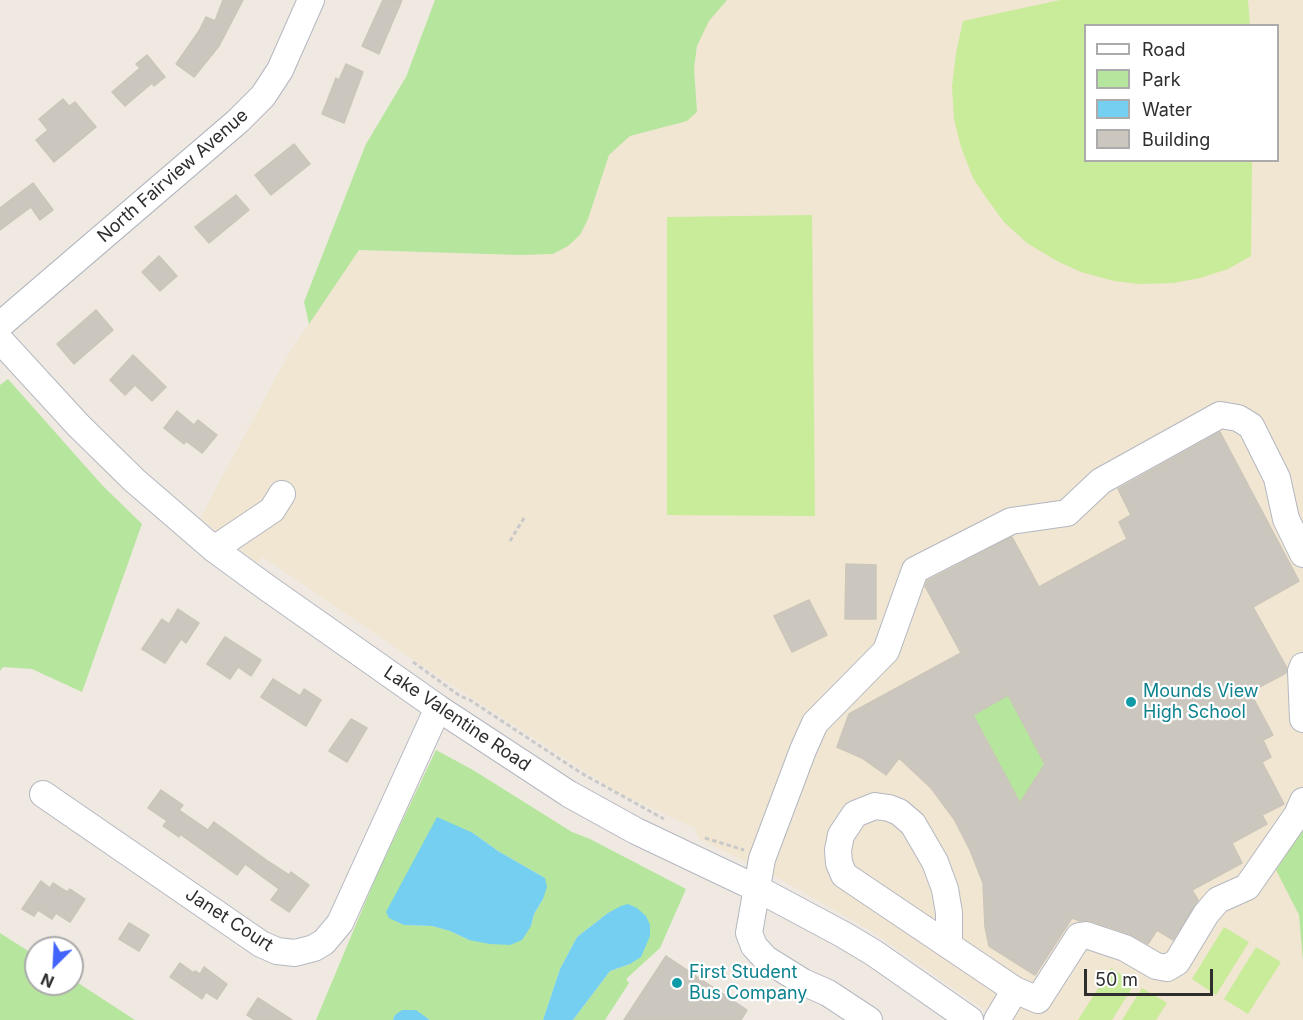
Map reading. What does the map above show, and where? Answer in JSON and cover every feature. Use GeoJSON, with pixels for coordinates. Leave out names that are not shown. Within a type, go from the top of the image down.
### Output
{"type":"FeatureCollection","features":[{"type":"Feature","properties":{"kind":"street","name":"North Fairview Avenue"},"geometry":{"type":"LineString","coordinates":[[0,325],[238,121],[263,96],[280,70],[311,0]]}},
{"type":"Feature","properties":{"kind":"street","name":"Lake Valentine Road"},"geometry":{"type":"LineString","coordinates":[[0,340],[78,425],[134,480],[223,555],[438,708],[600,813],[830,927],[874,953],[970,1020]]}},
{"type":"Feature","properties":{"kind":"street"},"geometry":{"type":"LineString","coordinates":[[869,1020],[828,993],[803,982],[766,959],[754,946],[749,933],[762,859],[815,723],[886,651],[915,570],[1011,521],[1067,513],[1101,481],[1220,415],[1238,418],[1251,426],[1277,478],[1286,519],[1303,554]]}},
{"type":"Feature","properties":{"kind":"street"},"geometry":{"type":"LineString","coordinates":[[223,555],[272,510],[288,499]]}},
{"type":"Feature","properties":{"kind":"street"},"geometry":{"type":"LineString","coordinates":[[1303,666],[1301,671],[1303,719]]}},
{"type":"Feature","properties":{"kind":"street","name":"Janet Court"},"geometry":{"type":"LineString","coordinates":[[43,794],[261,944],[277,951],[295,953],[314,948],[324,942],[340,923],[438,708]]}},
{"type":"Feature","properties":{"kind":"street"},"geometry":{"type":"LineString","coordinates":[[949,944],[949,913],[945,889],[935,862],[913,824],[899,812],[889,808],[876,806],[855,814],[841,835],[838,849],[839,863],[844,875],[1015,990],[1038,1000],[1079,936],[1086,935],[1125,948],[1156,966],[1167,968],[1177,962],[1206,914],[1218,900],[1247,886],[1297,815],[1303,801]]}},
{"type":"Feature","properties":{"kind":"street"},"geometry":{"type":"LineString","coordinates":[[997,1020],[1015,990]]}},
{"type":"Feature","properties":{"kind":"path"},"geometry":{"type":"LineString","coordinates":[[510,541],[524,518]]}},
{"type":"Feature","properties":{"kind":"path"},"geometry":{"type":"LineString","coordinates":[[406,658],[460,696],[470,700],[581,773],[673,824]]}},
{"type":"Feature","properties":{"kind":"path"},"geometry":{"type":"LineString","coordinates":[[698,836],[746,850]]}},
{"type":"Feature","properties":{"kind":"shaded area"},"geometry":{"type":"Polygon","coordinates":[[[727,0],[1303,0],[1303,829],[1276,870],[1299,915],[1303,962],[1303,1020],[999,1020],[873,932],[780,879],[698,838],[695,828],[617,792],[415,661],[263,557],[257,563],[200,518],[291,350],[358,250],[553,254],[580,235],[588,219],[609,155],[630,136],[687,121],[697,112],[694,68],[697,46],[708,21],[727,0]]]}},
{"type":"Feature","properties":{"kind":"green space"},"geometry":{"type":"Polygon","coordinates":[[[435,0],[727,0],[709,21],[697,46],[694,68],[697,112],[687,121],[630,136],[609,155],[588,219],[580,235],[568,246],[553,254],[520,255],[359,250],[309,324],[304,302],[366,144],[406,77],[435,0]]]}},
{"type":"Feature","properties":{"kind":"green space"},"geometry":{"type":"Polygon","coordinates":[[[1060,0],[1248,0],[1250,24],[1084,24],[1084,162],[1252,162],[1251,256],[1228,269],[1200,278],[1173,283],[1140,284],[1114,281],[1081,272],[1027,243],[1004,222],[987,199],[973,178],[961,147],[954,119],[952,86],[963,21],[1060,0]]]}},
{"type":"Feature","properties":{"kind":"green space"},"geometry":{"type":"Polygon","coordinates":[[[812,215],[815,516],[667,515],[667,217],[812,215]]]}},
{"type":"Feature","properties":{"kind":"green space"},"geometry":{"type":"Polygon","coordinates":[[[8,379],[102,485],[142,524],[82,692],[32,669],[3,667],[0,671],[0,385],[8,379]]]}},
{"type":"Feature","properties":{"kind":"green space"},"geometry":{"type":"Polygon","coordinates":[[[1008,695],[1045,764],[1020,803],[973,715],[1008,695]]]}},
{"type":"Feature","properties":{"kind":"green space"},"geometry":{"type":"Polygon","coordinates":[[[436,750],[473,770],[572,832],[686,889],[660,948],[626,979],[629,983],[605,1020],[573,1020],[610,971],[630,964],[608,913],[577,937],[560,969],[543,1020],[430,1020],[395,1015],[393,1020],[316,1020],[378,872],[436,750]],[[473,833],[404,925],[432,926],[469,940],[531,926],[534,914],[543,899],[545,878],[498,851],[473,833]]]}},
{"type":"Feature","properties":{"kind":"green space"},"geometry":{"type":"Polygon","coordinates":[[[1303,829],[1303,962],[1299,915],[1276,870],[1303,829]]]}},
{"type":"Feature","properties":{"kind":"green space"},"geometry":{"type":"Polygon","coordinates":[[[1224,927],[1249,942],[1216,995],[1192,979],[1224,927]]]}},
{"type":"Feature","properties":{"kind":"green space"},"geometry":{"type":"Polygon","coordinates":[[[0,933],[24,948],[24,996],[84,996],[84,987],[135,1020],[0,1020],[0,933]]]}},
{"type":"Feature","properties":{"kind":"green space"},"geometry":{"type":"Polygon","coordinates":[[[1256,947],[1281,962],[1248,1014],[1224,999],[1256,947]]]}},
{"type":"Feature","properties":{"kind":"green space"},"geometry":{"type":"Polygon","coordinates":[[[1111,968],[1135,983],[1112,1020],[1078,1020],[1111,968]]]}},
{"type":"Feature","properties":{"kind":"green space"},"geometry":{"type":"Polygon","coordinates":[[[1142,988],[1167,1003],[1156,1020],[1122,1020],[1142,988]]]}},
{"type":"Feature","properties":{"kind":"water"},"geometry":{"type":"Polygon","coordinates":[[[437,817],[473,833],[498,851],[545,878],[547,887],[543,899],[522,940],[510,945],[490,944],[469,940],[432,926],[404,925],[389,918],[386,912],[437,817]]]}},
{"type":"Feature","properties":{"kind":"water"},"geometry":{"type":"Polygon","coordinates":[[[628,904],[646,916],[650,925],[650,936],[641,957],[630,964],[610,971],[573,1020],[543,1020],[560,969],[577,937],[608,913],[628,904]]]}},
{"type":"Feature","properties":{"kind":"water"},"geometry":{"type":"Polygon","coordinates":[[[402,1010],[416,1010],[430,1020],[393,1020],[395,1015],[402,1010]]]}},
{"type":"Feature","properties":{"kind":"building"},"geometry":{"type":"Polygon","coordinates":[[[223,0],[243,0],[219,46],[194,77],[176,64],[206,17],[215,21],[223,0]]]}},
{"type":"Feature","properties":{"kind":"building"},"geometry":{"type":"Polygon","coordinates":[[[383,0],[402,0],[379,54],[362,46],[383,0]]]}},
{"type":"Feature","properties":{"kind":"building"},"geometry":{"type":"Polygon","coordinates":[[[147,55],[165,77],[154,86],[152,83],[125,106],[112,92],[140,68],[136,64],[147,55]]]}},
{"type":"Feature","properties":{"kind":"building"},"geometry":{"type":"Polygon","coordinates":[[[346,64],[363,72],[344,123],[322,114],[336,78],[339,80],[346,64]]]}},
{"type":"Feature","properties":{"kind":"building"},"geometry":{"type":"Polygon","coordinates":[[[63,99],[69,106],[75,102],[96,127],[54,162],[36,140],[48,130],[39,119],[63,99]]]}},
{"type":"Feature","properties":{"kind":"building"},"geometry":{"type":"Polygon","coordinates":[[[294,144],[310,164],[271,195],[255,175],[294,144]]]}},
{"type":"Feature","properties":{"kind":"building"},"geometry":{"type":"Polygon","coordinates":[[[33,183],[53,210],[40,220],[31,207],[0,230],[0,208],[33,183]]]}},
{"type":"Feature","properties":{"kind":"building"},"geometry":{"type":"Polygon","coordinates":[[[236,195],[249,210],[209,243],[195,227],[236,195]]]}},
{"type":"Feature","properties":{"kind":"building"},"geometry":{"type":"Polygon","coordinates":[[[159,256],[177,276],[160,291],[142,272],[159,256]]]}},
{"type":"Feature","properties":{"kind":"building"},"geometry":{"type":"Polygon","coordinates":[[[96,310],[113,330],[74,364],[57,344],[96,310]]]}},
{"type":"Feature","properties":{"kind":"building"},"geometry":{"type":"Polygon","coordinates":[[[133,355],[166,387],[152,401],[135,385],[125,395],[110,380],[133,355]]]}},
{"type":"Feature","properties":{"kind":"building"},"geometry":{"type":"Polygon","coordinates":[[[177,411],[194,425],[198,420],[217,435],[202,453],[186,441],[184,444],[164,428],[177,411]]]}},
{"type":"Feature","properties":{"kind":"building","name":"Mounds View High School"},"geometry":{"type":"Polygon","coordinates":[[[1220,432],[1299,581],[1253,607],[1287,668],[1286,673],[1250,692],[1273,735],[1263,740],[1271,757],[1262,762],[1284,804],[1262,815],[1267,824],[1232,843],[1242,863],[1192,890],[1198,900],[1173,940],[1157,930],[1148,944],[1130,934],[1091,921],[1072,918],[1035,975],[989,946],[985,927],[983,883],[954,819],[931,788],[899,758],[886,775],[862,758],[837,747],[849,714],[961,653],[925,586],[927,581],[1012,537],[1039,587],[1127,539],[1119,522],[1131,515],[1118,489],[1220,432]],[[1008,695],[973,715],[1020,803],[1045,764],[1008,695]]]}},
{"type":"Feature","properties":{"kind":"building"},"geometry":{"type":"Polygon","coordinates":[[[846,564],[876,565],[876,619],[845,619],[846,564]]]}},
{"type":"Feature","properties":{"kind":"building"},"geometry":{"type":"Polygon","coordinates":[[[809,600],[827,635],[792,652],[774,616],[809,600]]]}},
{"type":"Feature","properties":{"kind":"building"},"geometry":{"type":"Polygon","coordinates":[[[178,609],[199,623],[186,643],[181,639],[165,663],[142,649],[162,619],[169,624],[178,609]]]}},
{"type":"Feature","properties":{"kind":"building"},"geometry":{"type":"Polygon","coordinates":[[[225,637],[261,660],[251,676],[238,667],[230,679],[207,664],[225,637]]]}},
{"type":"Feature","properties":{"kind":"building"},"geometry":{"type":"Polygon","coordinates":[[[273,679],[300,696],[304,689],[321,700],[306,726],[261,697],[273,679]]]}},
{"type":"Feature","properties":{"kind":"building"},"geometry":{"type":"Polygon","coordinates":[[[351,719],[367,728],[347,762],[329,751],[351,719]]]}},
{"type":"Feature","properties":{"kind":"building"},"geometry":{"type":"Polygon","coordinates":[[[161,790],[183,805],[179,810],[208,830],[214,822],[269,862],[289,875],[291,872],[309,885],[289,912],[271,900],[279,889],[245,864],[237,875],[180,834],[179,837],[163,826],[167,821],[148,808],[161,790]]]}},
{"type":"Feature","properties":{"kind":"building"},"geometry":{"type":"Polygon","coordinates":[[[41,881],[50,888],[53,883],[67,892],[70,889],[85,899],[70,922],[56,913],[52,919],[38,910],[34,916],[22,909],[41,881]]]}},
{"type":"Feature","properties":{"kind":"building"},"geometry":{"type":"Polygon","coordinates":[[[129,923],[149,935],[139,951],[119,939],[129,923]]]}},
{"type":"Feature","properties":{"kind":"building","name":"First Student Bus Company"},"geometry":{"type":"Polygon","coordinates":[[[666,956],[747,1010],[741,1020],[624,1020],[666,956]]]}},
{"type":"Feature","properties":{"kind":"building"},"geometry":{"type":"Polygon","coordinates":[[[180,963],[194,973],[195,971],[200,974],[204,967],[227,984],[217,999],[206,992],[202,999],[170,977],[180,963]]]}},
{"type":"Feature","properties":{"kind":"building"},"geometry":{"type":"Polygon","coordinates":[[[258,998],[292,1020],[255,1020],[247,1015],[258,998]]]}},
{"type":"Feature","properties":{"kind":"place","name":"Mounds View High School"},"geometry":{"type":"Point","coordinates":[1131,702]}},
{"type":"Feature","properties":{"kind":"place","name":"First Student Bus Company"},"geometry":{"type":"Point","coordinates":[677,983]}}]}
